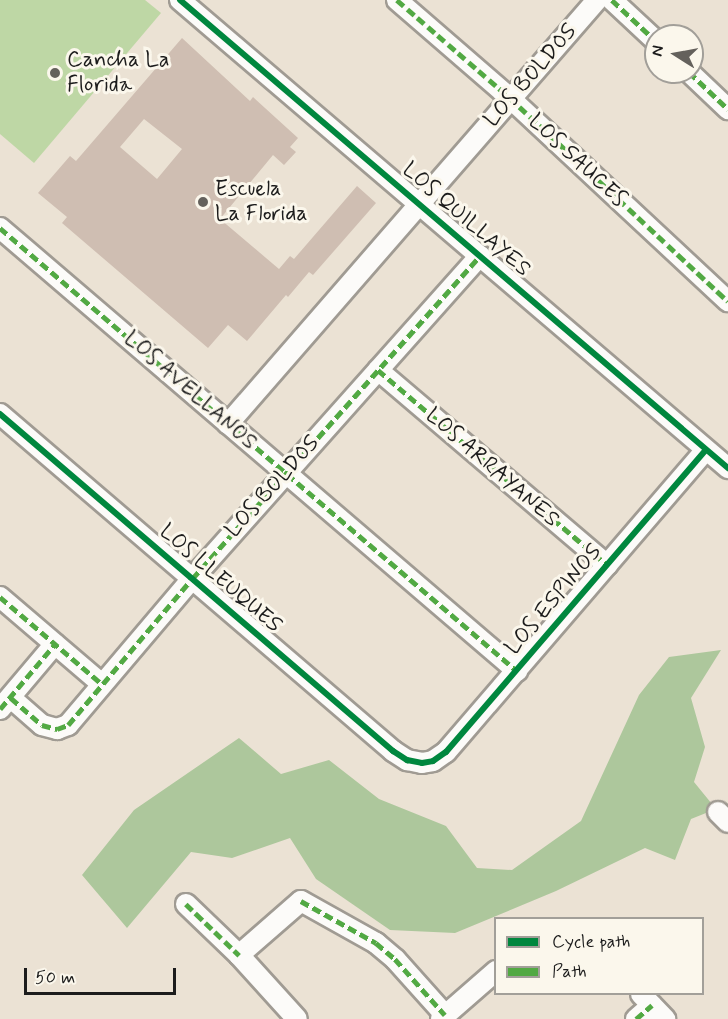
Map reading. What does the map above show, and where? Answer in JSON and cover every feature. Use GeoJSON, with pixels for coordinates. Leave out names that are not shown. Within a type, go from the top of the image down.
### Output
{"type":"FeatureCollection","features":[{"type":"Feature","properties":{"kind":"street","name":"LOS QUILLAYES"},"geometry":{"type":"LineString","coordinates":[[180,0],[705,451],[728,468]]}},
{"type":"Feature","properties":{"kind":"street","name":"LOS SAUCES"},"geometry":{"type":"LineString","coordinates":[[397,0],[510,99],[728,301]]}},
{"type":"Feature","properties":{"kind":"street","name":"LOS BOLDOS"},"geometry":{"type":"LineString","coordinates":[[228,424],[421,205],[597,0]]}},
{"type":"Feature","properties":{"kind":"street"},"geometry":{"type":"LineString","coordinates":[[612,0],[644,30]]}},
{"type":"Feature","properties":{"kind":"street"},"geometry":{"type":"LineString","coordinates":[[702,84],[728,109]]}},
{"type":"Feature","properties":{"kind":"street","name":"LOS AVELLANOS"},"geometry":{"type":"LineString","coordinates":[[0,228],[517,671]]}},
{"type":"Feature","properties":{"kind":"street","name":"LOS BOLDOS"},"geometry":{"type":"LineString","coordinates":[[5,704],[42,724],[57,729],[68,725],[192,579],[480,256]]}},
{"type":"Feature","properties":{"kind":"street","name":"LOS ARRAYANES"},"geometry":{"type":"LineString","coordinates":[[378,370],[607,565]]}},
{"type":"Feature","properties":{"kind":"street","name":"LOS LLEUQUES"},"geometry":{"type":"LineString","coordinates":[[0,414],[393,751],[407,760],[422,763]]}},
{"type":"Feature","properties":{"kind":"street","name":"LOS ESPINOS"},"geometry":{"type":"LineString","coordinates":[[422,763],[433,761],[446,752],[705,451]]}},
{"type":"Feature","properties":{"kind":"street"},"geometry":{"type":"LineString","coordinates":[[0,597],[102,684]]}},
{"type":"Feature","properties":{"kind":"street"},"geometry":{"type":"LineString","coordinates":[[5,704],[55,644]]}},
{"type":"Feature","properties":{"kind":"street"},"geometry":{"type":"LineString","coordinates":[[239,955],[301,902],[376,943],[394,959],[443,1017],[494,972]]}},
{"type":"Feature","properties":{"kind":"street"},"geometry":{"type":"LineString","coordinates":[[186,904],[239,955],[297,1019]]}},
{"type":"Feature","properties":{"kind":"street"},"geometry":{"type":"LineString","coordinates":[[636,1019],[647,999],[665,1019]]}},
{"type":"Feature","properties":{"kind":"green space","name":"Cancha La Florida"},"geometry":{"type":"Polygon","coordinates":[[[0,0],[145,0],[161,13],[34,163],[0,134],[0,0]]]}},
{"type":"Feature","properties":{"kind":"green space"},"geometry":{"type":"Polygon","coordinates":[[[721,650],[691,698],[705,747],[694,782],[716,809],[691,819],[675,860],[645,848],[556,891],[455,933],[390,930],[316,879],[290,838],[232,858],[191,852],[127,928],[82,875],[134,810],[239,738],[281,774],[329,760],[379,799],[446,826],[477,868],[512,870],[581,821],[639,695],[669,657],[721,650]]]}},
{"type":"Feature","properties":{"kind":"building","name":"Escuela La Florida"},"geometry":{"type":"Polygon","coordinates":[[[182,38],[250,101],[253,97],[298,138],[290,147],[296,152],[284,165],[273,155],[220,219],[279,269],[290,256],[294,259],[357,186],[376,203],[313,275],[309,272],[288,297],[286,295],[247,341],[228,325],[208,348],[62,223],[67,217],[38,193],[70,156],[76,161],[182,38]],[[144,119],[120,147],[157,179],[182,149],[144,119]]]}},
{"type":"Feature","properties":{"kind":"marked path"},"geometry":{"type":"LineString","coordinates":[[397,0],[510,98],[728,301]]}},
{"type":"Feature","properties":{"kind":"marked path"},"geometry":{"type":"LineString","coordinates":[[612,0],[644,30]]}},
{"type":"Feature","properties":{"kind":"marked path"},"geometry":{"type":"LineString","coordinates":[[702,84],[728,109]]}},
{"type":"Feature","properties":{"kind":"marked path"},"geometry":{"type":"LineString","coordinates":[[0,228],[517,671]]}},
{"type":"Feature","properties":{"kind":"marked path"},"geometry":{"type":"LineString","coordinates":[[11,698],[42,725],[57,729],[68,725],[192,579],[480,256]]}},
{"type":"Feature","properties":{"kind":"marked path"},"geometry":{"type":"LineString","coordinates":[[378,370],[607,565]]}},
{"type":"Feature","properties":{"kind":"marked path"},"geometry":{"type":"LineString","coordinates":[[0,597],[102,684]]}},
{"type":"Feature","properties":{"kind":"marked path"},"geometry":{"type":"LineString","coordinates":[[0,709],[55,644]]}},
{"type":"Feature","properties":{"kind":"marked path"},"geometry":{"type":"LineString","coordinates":[[301,901],[376,943],[395,959],[445,1015]]}},
{"type":"Feature","properties":{"kind":"marked path"},"geometry":{"type":"LineString","coordinates":[[186,904],[239,955]]}},
{"type":"Feature","properties":{"kind":"marked path"},"geometry":{"type":"LineString","coordinates":[[636,1019],[652,1005]]}},
{"type":"Feature","properties":{"kind":"cycle path"},"geometry":{"type":"LineString","coordinates":[[180,0],[728,468]]}},
{"type":"Feature","properties":{"kind":"cycle path"},"geometry":{"type":"LineString","coordinates":[[0,414],[393,751],[407,760],[422,763],[433,761],[446,752],[705,451]]}},
{"type":"Feature","properties":{"kind":"place","name":"Cancha La Florida"},"geometry":{"type":"Point","coordinates":[55,73]}},
{"type":"Feature","properties":{"kind":"place","name":"Escuela La Florida"},"geometry":{"type":"Point","coordinates":[203,202]}}]}
